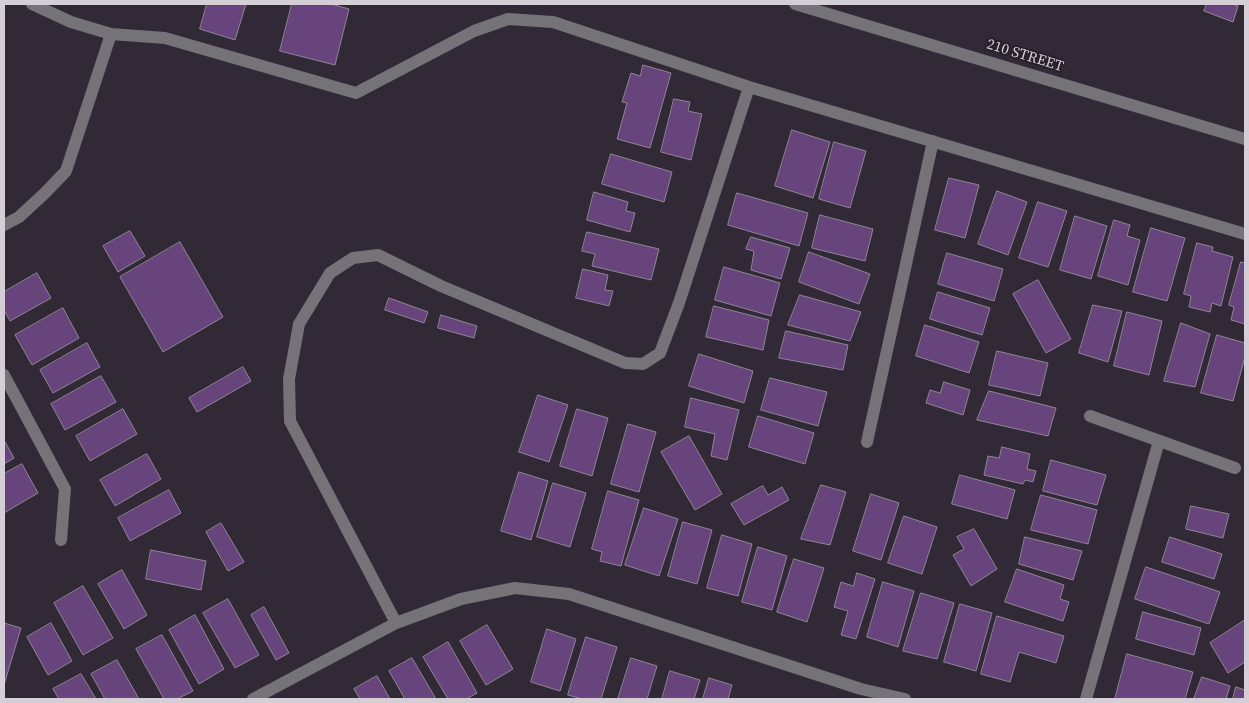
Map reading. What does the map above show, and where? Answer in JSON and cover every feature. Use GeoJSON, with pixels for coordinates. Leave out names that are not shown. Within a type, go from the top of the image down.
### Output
{"type":"FeatureCollection","features":[{"type":"Feature","properties":{"kind":"street"},"geometry":{"type":"LineString","coordinates":[[32,4],[71,22],[110,34],[165,38],[356,93],[474,31],[508,19],[552,22],[749,87],[1245,234]]}},
{"type":"Feature","properties":{"kind":"street","name":"210 STREET"},"geometry":{"type":"LineString","coordinates":[[795,4],[1245,139]]}},
{"type":"Feature","properties":{"kind":"street"},"geometry":{"type":"LineString","coordinates":[[4,225],[19,217],[66,171],[110,34]]}},
{"type":"Feature","properties":{"kind":"street"},"geometry":{"type":"LineString","coordinates":[[396,623],[290,420],[290,379],[299,324],[330,273],[353,258],[378,254],[441,286],[625,363],[643,364],[660,353],[679,303],[749,87]]}},
{"type":"Feature","properties":{"kind":"street"},"geometry":{"type":"LineString","coordinates":[[867,442],[933,141]]}},
{"type":"Feature","properties":{"kind":"street"},"geometry":{"type":"LineString","coordinates":[[4,375],[65,489],[62,540]]}},
{"type":"Feature","properties":{"kind":"street"},"geometry":{"type":"LineString","coordinates":[[1090,416],[1235,468]]}},
{"type":"Feature","properties":{"kind":"street"},"geometry":{"type":"LineString","coordinates":[[1086,699],[1159,441]]}},
{"type":"Feature","properties":{"kind":"street"},"geometry":{"type":"LineString","coordinates":[[253,699],[396,623],[462,599],[515,588],[569,594],[859,694],[905,699]]}},
{"type":"Feature","properties":{"kind":"building"},"geometry":{"type":"Polygon","coordinates":[[[207,4],[246,4],[235,40],[200,29],[207,4]]]}},
{"type":"Feature","properties":{"kind":"building"},"geometry":{"type":"Polygon","coordinates":[[[292,4],[331,4],[349,9],[335,65],[280,51],[292,4]]]}},
{"type":"Feature","properties":{"kind":"building"},"geometry":{"type":"Polygon","coordinates":[[[1207,4],[1233,4],[1238,6],[1233,22],[1204,11],[1207,4]]]}},
{"type":"Feature","properties":{"kind":"building"},"geometry":{"type":"Polygon","coordinates":[[[643,65],[671,73],[650,148],[617,139],[627,103],[622,102],[631,73],[640,76],[643,65]]]}},
{"type":"Feature","properties":{"kind":"building"},"geometry":{"type":"Polygon","coordinates":[[[674,99],[690,102],[688,111],[702,114],[691,160],[661,152],[674,99]]]}},
{"type":"Feature","properties":{"kind":"building"},"geometry":{"type":"Polygon","coordinates":[[[792,130],[830,142],[813,198],[775,186],[792,130]]]}},
{"type":"Feature","properties":{"kind":"building"},"geometry":{"type":"Polygon","coordinates":[[[834,142],[866,151],[850,208],[819,199],[834,142]]]}},
{"type":"Feature","properties":{"kind":"building"},"geometry":{"type":"Polygon","coordinates":[[[611,154],[672,172],[664,202],[602,184],[611,154]]]}},
{"type":"Feature","properties":{"kind":"building"},"geometry":{"type":"Polygon","coordinates":[[[949,178],[979,185],[965,238],[935,230],[949,178]]]}},
{"type":"Feature","properties":{"kind":"building"},"geometry":{"type":"Polygon","coordinates":[[[997,191],[1027,202],[1008,255],[978,244],[997,191]]]}},
{"type":"Feature","properties":{"kind":"building"},"geometry":{"type":"Polygon","coordinates":[[[594,192],[628,202],[626,211],[635,213],[630,232],[587,220],[594,192]]]}},
{"type":"Feature","properties":{"kind":"building"},"geometry":{"type":"Polygon","coordinates":[[[737,193],[808,213],[799,246],[728,225],[737,193]]]}},
{"type":"Feature","properties":{"kind":"building"},"geometry":{"type":"Polygon","coordinates":[[[1038,202],[1067,211],[1048,267],[1019,258],[1038,202]]]}},
{"type":"Feature","properties":{"kind":"building"},"geometry":{"type":"Polygon","coordinates":[[[820,215],[873,229],[865,261],[812,248],[820,215]]]}},
{"type":"Feature","properties":{"kind":"building"},"geometry":{"type":"Polygon","coordinates":[[[1075,216],[1107,226],[1091,279],[1060,270],[1075,216]]]}},
{"type":"Feature","properties":{"kind":"building"},"geometry":{"type":"Polygon","coordinates":[[[1114,220],[1130,225],[1127,236],[1140,240],[1128,285],[1098,276],[1114,220]]]}},
{"type":"Feature","properties":{"kind":"building"},"geometry":{"type":"Polygon","coordinates":[[[1151,228],[1185,238],[1167,301],[1133,292],[1151,228]]]}},
{"type":"Feature","properties":{"kind":"building"},"geometry":{"type":"Polygon","coordinates":[[[130,231],[145,256],[118,272],[103,246],[130,231]]]}},
{"type":"Feature","properties":{"kind":"building"},"geometry":{"type":"Polygon","coordinates":[[[587,232],[659,249],[651,280],[592,266],[595,254],[582,251],[587,232]]]}},
{"type":"Feature","properties":{"kind":"building"},"geometry":{"type":"Polygon","coordinates":[[[751,237],[790,248],[781,279],[751,270],[754,251],[746,249],[751,237]]]}},
{"type":"Feature","properties":{"kind":"building"},"geometry":{"type":"Polygon","coordinates":[[[180,242],[223,317],[163,352],[120,277],[180,242]]]}},
{"type":"Feature","properties":{"kind":"building"},"geometry":{"type":"Polygon","coordinates":[[[1197,243],[1213,247],[1212,251],[1233,257],[1221,306],[1212,303],[1210,312],[1189,307],[1191,296],[1184,294],[1197,243]]]}},
{"type":"Feature","properties":{"kind":"building"},"geometry":{"type":"Polygon","coordinates":[[[809,252],[870,274],[859,304],[799,282],[809,252]]]}},
{"type":"Feature","properties":{"kind":"building"},"geometry":{"type":"Polygon","coordinates":[[[947,253],[1003,269],[994,301],[938,284],[947,253]]]}},
{"type":"Feature","properties":{"kind":"building"},"geometry":{"type":"Polygon","coordinates":[[[1241,262],[1245,263],[1245,324],[1231,320],[1234,307],[1229,305],[1241,262]]]}},
{"type":"Feature","properties":{"kind":"building"},"geometry":{"type":"Polygon","coordinates":[[[724,267],[780,283],[771,316],[715,300],[724,267]]]}},
{"type":"Feature","properties":{"kind":"building"},"geometry":{"type":"Polygon","coordinates":[[[583,269],[608,275],[605,290],[613,291],[609,306],[576,298],[583,269]]]}},
{"type":"Feature","properties":{"kind":"building"},"geometry":{"type":"Polygon","coordinates":[[[37,273],[51,298],[10,321],[4,310],[4,292],[37,273]]]}},
{"type":"Feature","properties":{"kind":"building"},"geometry":{"type":"Polygon","coordinates":[[[1038,280],[1071,339],[1046,353],[1013,294],[1038,280]]]}},
{"type":"Feature","properties":{"kind":"building"},"geometry":{"type":"Polygon","coordinates":[[[938,292],[990,308],[982,335],[930,319],[938,292]]]}},
{"type":"Feature","properties":{"kind":"building"},"geometry":{"type":"Polygon","coordinates":[[[800,295],[861,312],[850,341],[788,325],[800,295]]]}},
{"type":"Feature","properties":{"kind":"building"},"geometry":{"type":"Polygon","coordinates":[[[389,298],[428,312],[424,323],[385,310],[389,298]]]}},
{"type":"Feature","properties":{"kind":"building"},"geometry":{"type":"Polygon","coordinates":[[[1093,305],[1122,311],[1108,362],[1079,353],[1093,305]]]}},
{"type":"Feature","properties":{"kind":"building"},"geometry":{"type":"Polygon","coordinates":[[[714,306],[769,320],[763,350],[706,337],[714,306]]]}},
{"type":"Feature","properties":{"kind":"building"},"geometry":{"type":"Polygon","coordinates":[[[63,308],[79,338],[32,365],[15,335],[63,308]]]}},
{"type":"Feature","properties":{"kind":"building"},"geometry":{"type":"Polygon","coordinates":[[[1127,312],[1162,321],[1149,375],[1114,366],[1127,312]]]}},
{"type":"Feature","properties":{"kind":"building"},"geometry":{"type":"Polygon","coordinates":[[[441,315],[477,326],[474,338],[438,328],[441,315]]]}},
{"type":"Feature","properties":{"kind":"building"},"geometry":{"type":"Polygon","coordinates":[[[1181,323],[1210,334],[1195,387],[1164,381],[1181,323]]]}},
{"type":"Feature","properties":{"kind":"building"},"geometry":{"type":"Polygon","coordinates":[[[925,325],[979,342],[969,373],[916,356],[925,325]]]}},
{"type":"Feature","properties":{"kind":"building"},"geometry":{"type":"Polygon","coordinates":[[[786,331],[848,345],[843,370],[779,358],[786,331]]]}},
{"type":"Feature","properties":{"kind":"building"},"geometry":{"type":"Polygon","coordinates":[[[1217,335],[1245,343],[1245,357],[1233,401],[1201,393],[1217,335]]]}},
{"type":"Feature","properties":{"kind":"building"},"geometry":{"type":"Polygon","coordinates":[[[87,343],[100,367],[53,393],[40,370],[87,343]]]}},
{"type":"Feature","properties":{"kind":"building"},"geometry":{"type":"Polygon","coordinates":[[[997,351],[1048,363],[1040,396],[989,385],[997,351]]]}},
{"type":"Feature","properties":{"kind":"building"},"geometry":{"type":"Polygon","coordinates":[[[699,354],[753,371],[744,403],[689,386],[699,354]]]}},
{"type":"Feature","properties":{"kind":"building"},"geometry":{"type":"Polygon","coordinates":[[[243,367],[251,381],[197,412],[189,398],[243,367]]]}},
{"type":"Feature","properties":{"kind":"building"},"geometry":{"type":"Polygon","coordinates":[[[101,376],[116,402],[65,430],[51,404],[101,376]]]}},
{"type":"Feature","properties":{"kind":"building"},"geometry":{"type":"Polygon","coordinates":[[[770,378],[827,392],[818,426],[761,410],[770,378]]]}},
{"type":"Feature","properties":{"kind":"building"},"geometry":{"type":"Polygon","coordinates":[[[944,382],[970,390],[963,415],[926,403],[930,390],[940,393],[944,382]]]}},
{"type":"Feature","properties":{"kind":"building"},"geometry":{"type":"Polygon","coordinates":[[[989,391],[1056,408],[1048,436],[977,420],[989,391]]]}},
{"type":"Feature","properties":{"kind":"building"},"geometry":{"type":"Polygon","coordinates":[[[538,395],[568,405],[549,462],[519,452],[538,395]]]}},
{"type":"Feature","properties":{"kind":"building"},"geometry":{"type":"Polygon","coordinates":[[[691,398],[739,410],[727,460],[711,456],[715,434],[685,427],[691,398]]]}},
{"type":"Feature","properties":{"kind":"building"},"geometry":{"type":"Polygon","coordinates":[[[123,409],[137,434],[90,461],[76,436],[123,409]]]}},
{"type":"Feature","properties":{"kind":"building"},"geometry":{"type":"Polygon","coordinates":[[[577,409],[608,418],[592,476],[560,466],[577,409]]]}},
{"type":"Feature","properties":{"kind":"building"},"geometry":{"type":"Polygon","coordinates":[[[758,416],[814,433],[805,464],[749,447],[758,416]]]}},
{"type":"Feature","properties":{"kind":"building"},"geometry":{"type":"Polygon","coordinates":[[[628,424],[656,432],[639,492],[611,484],[628,424]]]}},
{"type":"Feature","properties":{"kind":"building"},"geometry":{"type":"Polygon","coordinates":[[[689,436],[722,494],[695,510],[661,452],[689,436]]]}},
{"type":"Feature","properties":{"kind":"building"},"geometry":{"type":"Polygon","coordinates":[[[4,440],[14,458],[4,464],[4,440]]]}},
{"type":"Feature","properties":{"kind":"building"},"geometry":{"type":"Polygon","coordinates":[[[1002,447],[1030,454],[1027,469],[1036,471],[1033,482],[1025,480],[1023,484],[984,475],[988,456],[999,458],[1002,447]]]}},
{"type":"Feature","properties":{"kind":"building"},"geometry":{"type":"Polygon","coordinates":[[[147,454],[161,479],[115,506],[100,480],[147,454]]]}},
{"type":"Feature","properties":{"kind":"building"},"geometry":{"type":"Polygon","coordinates":[[[1051,460],[1106,475],[1097,505],[1043,491],[1051,460]]]}},
{"type":"Feature","properties":{"kind":"building"},"geometry":{"type":"Polygon","coordinates":[[[22,464],[38,493],[4,513],[4,474],[22,464]]]}},
{"type":"Feature","properties":{"kind":"building"},"geometry":{"type":"Polygon","coordinates":[[[519,472],[548,481],[531,540],[501,531],[519,472]]]}},
{"type":"Feature","properties":{"kind":"building"},"geometry":{"type":"Polygon","coordinates":[[[960,475],[1015,490],[1007,519],[952,504],[960,475]]]}},
{"type":"Feature","properties":{"kind":"building"},"geometry":{"type":"Polygon","coordinates":[[[553,483],[586,493],[570,547],[537,537],[553,483]]]}},
{"type":"Feature","properties":{"kind":"building"},"geometry":{"type":"Polygon","coordinates":[[[821,485],[846,492],[830,545],[801,539],[821,485]]]}},
{"type":"Feature","properties":{"kind":"building"},"geometry":{"type":"Polygon","coordinates":[[[763,486],[768,495],[782,487],[789,500],[744,525],[731,504],[763,486]]]}},
{"type":"Feature","properties":{"kind":"building"},"geometry":{"type":"Polygon","coordinates":[[[169,490],[181,513],[130,541],[118,518],[169,490]]]}},
{"type":"Feature","properties":{"kind":"building"},"geometry":{"type":"Polygon","coordinates":[[[608,491],[639,500],[621,566],[600,561],[602,552],[592,549],[608,491]]]}},
{"type":"Feature","properties":{"kind":"building"},"geometry":{"type":"Polygon","coordinates":[[[871,494],[899,503],[881,560],[853,551],[871,494]]]}},
{"type":"Feature","properties":{"kind":"building"},"geometry":{"type":"Polygon","coordinates":[[[1041,495],[1097,510],[1088,544],[1031,530],[1041,495]]]}},
{"type":"Feature","properties":{"kind":"building"},"geometry":{"type":"Polygon","coordinates":[[[1191,506],[1229,514],[1223,538],[1186,529],[1191,506]]]}},
{"type":"Feature","properties":{"kind":"building"},"geometry":{"type":"Polygon","coordinates":[[[644,508],[678,519],[659,576],[625,565],[644,508]]]}},
{"type":"Feature","properties":{"kind":"building"},"geometry":{"type":"Polygon","coordinates":[[[904,516],[937,527],[922,574],[888,563],[904,516]]]}},
{"type":"Feature","properties":{"kind":"building"},"geometry":{"type":"Polygon","coordinates":[[[683,522],[712,530],[697,584],[668,576],[683,522]]]}},
{"type":"Feature","properties":{"kind":"building"},"geometry":{"type":"Polygon","coordinates":[[[221,523],[244,562],[228,571],[206,532],[221,523]]]}},
{"type":"Feature","properties":{"kind":"building"},"geometry":{"type":"Polygon","coordinates":[[[974,529],[997,569],[971,586],[953,555],[964,549],[957,537],[974,529]]]}},
{"type":"Feature","properties":{"kind":"building"},"geometry":{"type":"Polygon","coordinates":[[[722,535],[752,544],[738,596],[707,588],[722,535]]]}},
{"type":"Feature","properties":{"kind":"building"},"geometry":{"type":"Polygon","coordinates":[[[1025,537],[1082,551],[1073,580],[1019,564],[1025,537]]]}},
{"type":"Feature","properties":{"kind":"building"},"geometry":{"type":"Polygon","coordinates":[[[1170,537],[1222,554],[1214,579],[1162,562],[1170,537]]]}},
{"type":"Feature","properties":{"kind":"building"},"geometry":{"type":"Polygon","coordinates":[[[758,547],[787,556],[772,610],[742,602],[758,547]]]}},
{"type":"Feature","properties":{"kind":"building"},"geometry":{"type":"Polygon","coordinates":[[[151,550],[206,561],[201,590],[146,579],[151,550]]]}},
{"type":"Feature","properties":{"kind":"building"},"geometry":{"type":"Polygon","coordinates":[[[794,559],[824,568],[807,622],[777,612],[794,559]]]}},
{"type":"Feature","properties":{"kind":"building"},"geometry":{"type":"Polygon","coordinates":[[[1146,567],[1220,592],[1209,624],[1135,599],[1146,567]]]}},
{"type":"Feature","properties":{"kind":"building"},"geometry":{"type":"Polygon","coordinates":[[[1017,569],[1064,585],[1060,599],[1069,602],[1063,621],[1005,602],[1017,569]]]}},
{"type":"Feature","properties":{"kind":"building"},"geometry":{"type":"Polygon","coordinates":[[[122,570],[147,615],[124,629],[98,584],[122,570]]]}},
{"type":"Feature","properties":{"kind":"building"},"geometry":{"type":"Polygon","coordinates":[[[857,573],[875,579],[856,639],[841,635],[848,611],[834,607],[841,582],[853,586],[857,573]]]}},
{"type":"Feature","properties":{"kind":"building"},"geometry":{"type":"Polygon","coordinates":[[[883,582],[914,591],[898,647],[867,637],[883,582]]]}},
{"type":"Feature","properties":{"kind":"building"},"geometry":{"type":"Polygon","coordinates":[[[83,586],[113,638],[83,655],[54,603],[83,586]]]}},
{"type":"Feature","properties":{"kind":"building"},"geometry":{"type":"Polygon","coordinates":[[[921,593],[954,603],[937,659],[903,651],[921,593]]]}},
{"type":"Feature","properties":{"kind":"building"},"geometry":{"type":"Polygon","coordinates":[[[228,599],[259,655],[235,668],[203,613],[228,599]]]}},
{"type":"Feature","properties":{"kind":"building"},"geometry":{"type":"Polygon","coordinates":[[[960,604],[992,613],[976,671],[944,662],[960,604]]]}},
{"type":"Feature","properties":{"kind":"building"},"geometry":{"type":"Polygon","coordinates":[[[264,607],[289,653],[276,660],[251,615],[264,607]]]}},
{"type":"Feature","properties":{"kind":"building"},"geometry":{"type":"Polygon","coordinates":[[[1143,612],[1201,628],[1194,655],[1136,639],[1143,612]]]}},
{"type":"Feature","properties":{"kind":"building"},"geometry":{"type":"Polygon","coordinates":[[[195,615],[224,669],[199,684],[169,630],[195,615]]]}},
{"type":"Feature","properties":{"kind":"building"},"geometry":{"type":"Polygon","coordinates":[[[997,616],[1064,636],[1056,663],[1019,652],[1010,682],[981,674],[997,616]]]}},
{"type":"Feature","properties":{"kind":"building"},"geometry":{"type":"Polygon","coordinates":[[[1245,620],[1245,662],[1228,673],[1210,643],[1245,620]]]}},
{"type":"Feature","properties":{"kind":"building"},"geometry":{"type":"Polygon","coordinates":[[[4,623],[21,628],[4,685],[4,623]]]}},
{"type":"Feature","properties":{"kind":"building"},"geometry":{"type":"Polygon","coordinates":[[[51,623],[72,661],[48,675],[27,637],[51,623]]]}},
{"type":"Feature","properties":{"kind":"building"},"geometry":{"type":"Polygon","coordinates":[[[487,625],[513,669],[486,685],[460,641],[487,625]]]}},
{"type":"Feature","properties":{"kind":"building"},"geometry":{"type":"Polygon","coordinates":[[[547,629],[576,639],[560,691],[531,682],[547,629]]]}},
{"type":"Feature","properties":{"kind":"building"},"geometry":{"type":"Polygon","coordinates":[[[162,635],[193,691],[177,699],[164,699],[136,649],[162,635]]]}},
{"type":"Feature","properties":{"kind":"building"},"geometry":{"type":"Polygon","coordinates":[[[586,637],[617,647],[601,699],[582,699],[568,695],[586,637]]]}},
{"type":"Feature","properties":{"kind":"building"},"geometry":{"type":"Polygon","coordinates":[[[448,642],[477,693],[466,699],[448,699],[423,657],[448,642]]]}},
{"type":"Feature","properties":{"kind":"building"},"geometry":{"type":"Polygon","coordinates":[[[1127,654],[1193,672],[1185,699],[1115,699],[1127,654]]]}},
{"type":"Feature","properties":{"kind":"building"},"geometry":{"type":"Polygon","coordinates":[[[412,658],[436,699],[405,699],[389,671],[412,658]]]}},
{"type":"Feature","properties":{"kind":"building"},"geometry":{"type":"Polygon","coordinates":[[[631,658],[657,666],[647,699],[618,699],[631,658]]]}},
{"type":"Feature","properties":{"kind":"building"},"geometry":{"type":"Polygon","coordinates":[[[117,660],[139,699],[105,699],[91,674],[117,660]]]}},
{"type":"Feature","properties":{"kind":"building"},"geometry":{"type":"Polygon","coordinates":[[[670,671],[700,680],[694,699],[662,699],[670,671]]]}},
{"type":"Feature","properties":{"kind":"building"},"geometry":{"type":"Polygon","coordinates":[[[81,674],[96,699],[59,699],[53,689],[81,674]]]}},
{"type":"Feature","properties":{"kind":"building"},"geometry":{"type":"Polygon","coordinates":[[[377,676],[390,699],[360,699],[354,689],[377,676]]]}},
{"type":"Feature","properties":{"kind":"building"},"geometry":{"type":"Polygon","coordinates":[[[1202,677],[1230,686],[1226,699],[1194,699],[1202,677]]]}},
{"type":"Feature","properties":{"kind":"building"},"geometry":{"type":"Polygon","coordinates":[[[709,678],[732,685],[728,699],[703,699],[709,678]]]}},
{"type":"Feature","properties":{"kind":"building"},"geometry":{"type":"Polygon","coordinates":[[[1236,687],[1245,690],[1245,699],[1233,699],[1236,687]]]}}]}
